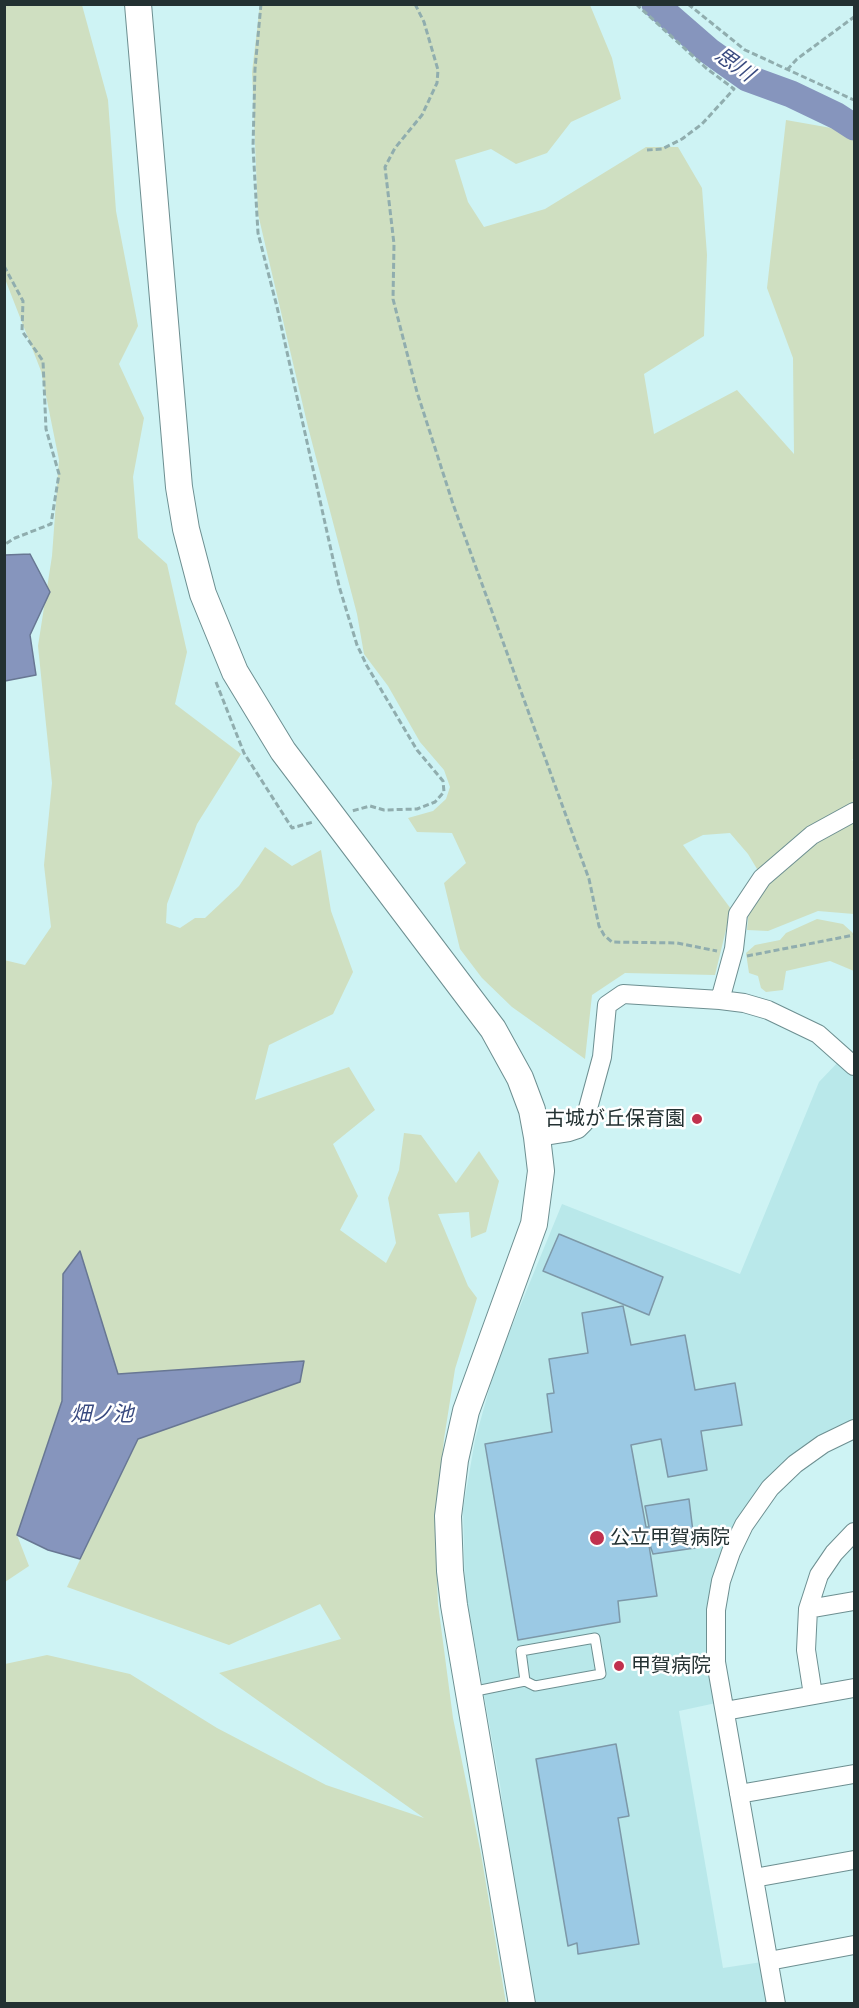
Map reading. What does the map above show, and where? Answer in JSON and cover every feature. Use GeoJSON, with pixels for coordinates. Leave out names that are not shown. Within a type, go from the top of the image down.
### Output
{"type":"FeatureCollection","features":[{"type":"Feature","properties":{"kind":"street"},"geometry":{"type":"LineString","coordinates":[[138,4],[179,487],[186,530],[202,594],[233,668],[253,705],[316,797],[493,1029],[520,1078],[532,1110],[541,1171],[534,1224],[466,1411],[450,1491],[450,1571],[522,2004]]}},
{"type":"Feature","properties":{"kind":"street"},"geometry":{"type":"LineString","coordinates":[[720,1000],[732,954],[738,914],[762,878],[812,835],[855,812]]}},
{"type":"Feature","properties":{"kind":"street"},"geometry":{"type":"LineString","coordinates":[[537,1137],[569,1132],[578,1129],[584,1123],[602,1057],[607,1005],[623,994],[744,1003],[793,1020],[818,1034],[855,1065]]}},
{"type":"Feature","properties":{"kind":"street"},"geometry":{"type":"LineString","coordinates":[[776,2004],[716,1662],[714,1625],[721,1581],[736,1540],[761,1500],[785,1474],[823,1444],[855,1429]]}},
{"type":"Feature","properties":{"kind":"street"},"geometry":{"type":"LineString","coordinates":[[813,1695],[805,1644],[808,1609],[819,1575],[841,1545],[855,1532]]}},
{"type":"Feature","properties":{"kind":"street"},"geometry":{"type":"LineString","coordinates":[[808,1609],[855,1601]]}},
{"type":"Feature","properties":{"kind":"street"},"geometry":{"type":"LineString","coordinates":[[725,1711],[855,1688]]}},
{"type":"Feature","properties":{"kind":"street"},"geometry":{"type":"LineString","coordinates":[[739,1794],[855,1774]]}},
{"type":"Feature","properties":{"kind":"street"},"geometry":{"type":"LineString","coordinates":[[754,1878],[855,1860]]}},
{"type":"Feature","properties":{"kind":"street"},"geometry":{"type":"LineString","coordinates":[[769,1961],[854,1951]]}},
{"type":"Feature","properties":{"kind":"lane"},"geometry":{"type":"LineString","coordinates":[[471,1692],[525,1681],[534,1686],[602,1674],[595,1638],[521,1651],[525,1681]]}},
{"type":"Feature","properties":{"kind":"path"},"geometry":{"type":"LineString","coordinates":[[261,4],[255,69],[253,147],[258,233],[339,586],[357,645],[367,666],[417,750],[443,781],[444,792],[435,802],[417,809],[384,810],[370,806],[346,813]]}},
{"type":"Feature","properties":{"kind":"path"},"geometry":{"type":"LineString","coordinates":[[415,4],[428,31],[438,70],[437,84],[422,115],[395,148],[385,167],[394,244],[393,299],[417,392],[453,504],[589,879],[599,926],[612,942],[677,943],[747,957],[855,935]]}},
{"type":"Feature","properties":{"kind":"path"},"geometry":{"type":"LineString","coordinates":[[636,4],[706,68],[734,89],[702,124],[682,139],[662,148],[647,150]]}},
{"type":"Feature","properties":{"kind":"path"},"geometry":{"type":"LineString","coordinates":[[688,4],[745,50],[855,100]]}},
{"type":"Feature","properties":{"kind":"path"},"geometry":{"type":"LineString","coordinates":[[787,70],[797,59],[855,17]]}},
{"type":"Feature","properties":{"kind":"path"},"geometry":{"type":"LineString","coordinates":[[4,266],[23,301],[22,331],[43,361],[46,429],[59,474],[51,524],[15,538],[4,545]]}},
{"type":"Feature","properties":{"kind":"path"},"geometry":{"type":"LineString","coordinates":[[233,668],[216,680],[244,753],[292,828],[313,822]]}},
{"type":"Feature","properties":{"kind":"shaded area","name":"公立甲賀病院"},"geometry":{"type":"Polygon","coordinates":[[[840,1060],[854,1073],[854,1421],[835,1427],[790,1458],[724,1551],[716,1703],[679,1711],[723,1968],[762,1962],[769,2003],[532,2004],[515,1907],[500,1784],[465,1590],[463,1509],[475,1440],[496,1365],[562,1204],[740,1274],[819,1082],[840,1060]]]}},
{"type":"Feature","properties":{"kind":"green space"},"geometry":{"type":"Polygon","coordinates":[[[5,5],[82,5],[108,100],[116,211],[138,326],[119,364],[144,418],[133,477],[138,538],[167,564],[187,652],[175,704],[241,754],[197,824],[167,904],[166,923],[180,928],[195,918],[205,918],[239,886],[265,847],[292,866],[321,850],[331,911],[353,972],[333,1014],[269,1045],[255,1100],[349,1067],[375,1110],[333,1144],[358,1196],[340,1230],[386,1263],[396,1243],[388,1198],[399,1170],[404,1133],[421,1135],[456,1183],[479,1151],[499,1181],[486,1232],[471,1238],[469,1212],[438,1214],[468,1286],[477,1298],[455,1369],[444,1439],[435,1532],[438,1604],[453,1718],[481,1854],[506,2003],[5,2003],[5,1664],[47,1655],[130,1674],[217,1728],[326,1785],[424,1818],[219,1673],[341,1639],[320,1604],[229,1645],[67,1587],[138,1439],[300,1382],[303,1361],[118,1374],[80,1252],[63,1274],[62,1401],[17,1535],[29,1566],[5,1582],[4,960],[25,965],[51,927],[44,865],[52,783],[38,646],[52,556],[59,460],[41,371],[5,279],[5,5]]]}},
{"type":"Feature","properties":{"kind":"green space"},"geometry":{"type":"Polygon","coordinates":[[[260,5],[590,5],[612,58],[621,99],[571,122],[547,153],[516,164],[491,149],[455,160],[468,202],[484,227],[545,209],[646,147],[678,147],[702,188],[707,255],[704,336],[644,374],[654,434],[737,390],[794,454],[793,358],[767,288],[786,120],[854,132],[854,758],[852,760],[854,761],[854,914],[818,911],[768,931],[747,930],[749,907],[763,879],[748,854],[730,833],[703,835],[683,845],[731,909],[715,975],[625,973],[592,995],[585,1059],[512,1007],[482,978],[460,949],[444,883],[466,863],[452,833],[417,832],[408,818],[433,811],[446,799],[450,787],[444,770],[420,742],[388,686],[364,654],[357,614],[308,427],[258,214],[252,72],[260,5]]]}},
{"type":"Feature","properties":{"kind":"green space"},"geometry":{"type":"Polygon","coordinates":[[[817,919],[843,924],[854,934],[854,971],[830,961],[786,971],[783,990],[766,992],[761,988],[758,976],[749,973],[746,953],[755,945],[780,940],[786,933],[817,919]]]}},
{"type":"Feature","properties":{"kind":"water"},"geometry":{"type":"Polygon","coordinates":[[[30,554],[50,592],[30,635],[36,675],[5,681],[5,555],[30,554]]]}},
{"type":"Feature","properties":{"kind":"water","name":"畑ノ池"},"geometry":{"type":"Polygon","coordinates":[[[80,1251],[118,1374],[304,1361],[300,1382],[138,1439],[80,1559],[48,1550],[17,1535],[62,1401],[63,1274],[80,1251]]]}},
{"type":"Feature","properties":{"kind":"building"},"geometry":{"type":"Polygon","coordinates":[[[559,1234],[663,1277],[649,1315],[543,1271],[559,1234]]]}},
{"type":"Feature","properties":{"kind":"building","name":"公立甲賀病院"},"geometry":{"type":"Polygon","coordinates":[[[623,1306],[631,1345],[685,1335],[695,1390],[735,1383],[742,1425],[701,1431],[707,1470],[668,1477],[661,1439],[631,1445],[646,1527],[649,1527],[645,1506],[689,1499],[695,1548],[653,1554],[648,1539],[657,1596],[618,1601],[620,1622],[518,1640],[485,1444],[552,1432],[547,1394],[554,1393],[549,1359],[588,1353],[582,1313],[623,1306]]]}},
{"type":"Feature","properties":{"kind":"building"},"geometry":{"type":"Polygon","coordinates":[[[616,1744],[629,1816],[618,1818],[639,1944],[578,1954],[577,1943],[568,1946],[536,1759],[616,1744]]]}},
{"type":"Feature","properties":{"kind":"waterway","name":"思川"},"geometry":{"type":"LineString","coordinates":[[655,4],[709,51],[747,78],[791,94],[837,116],[854,127]]}},
{"type":"Feature","properties":{"kind":"place","name":"古城が丘保育園"},"geometry":{"type":"Point","coordinates":[697,1119]}},
{"type":"Feature","properties":{"kind":"place","name":"公立甲賀病院"},"geometry":{"type":"Point","coordinates":[597,1538]}},
{"type":"Feature","properties":{"kind":"place","name":"甲賀病院"},"geometry":{"type":"Point","coordinates":[619,1666]}}]}
